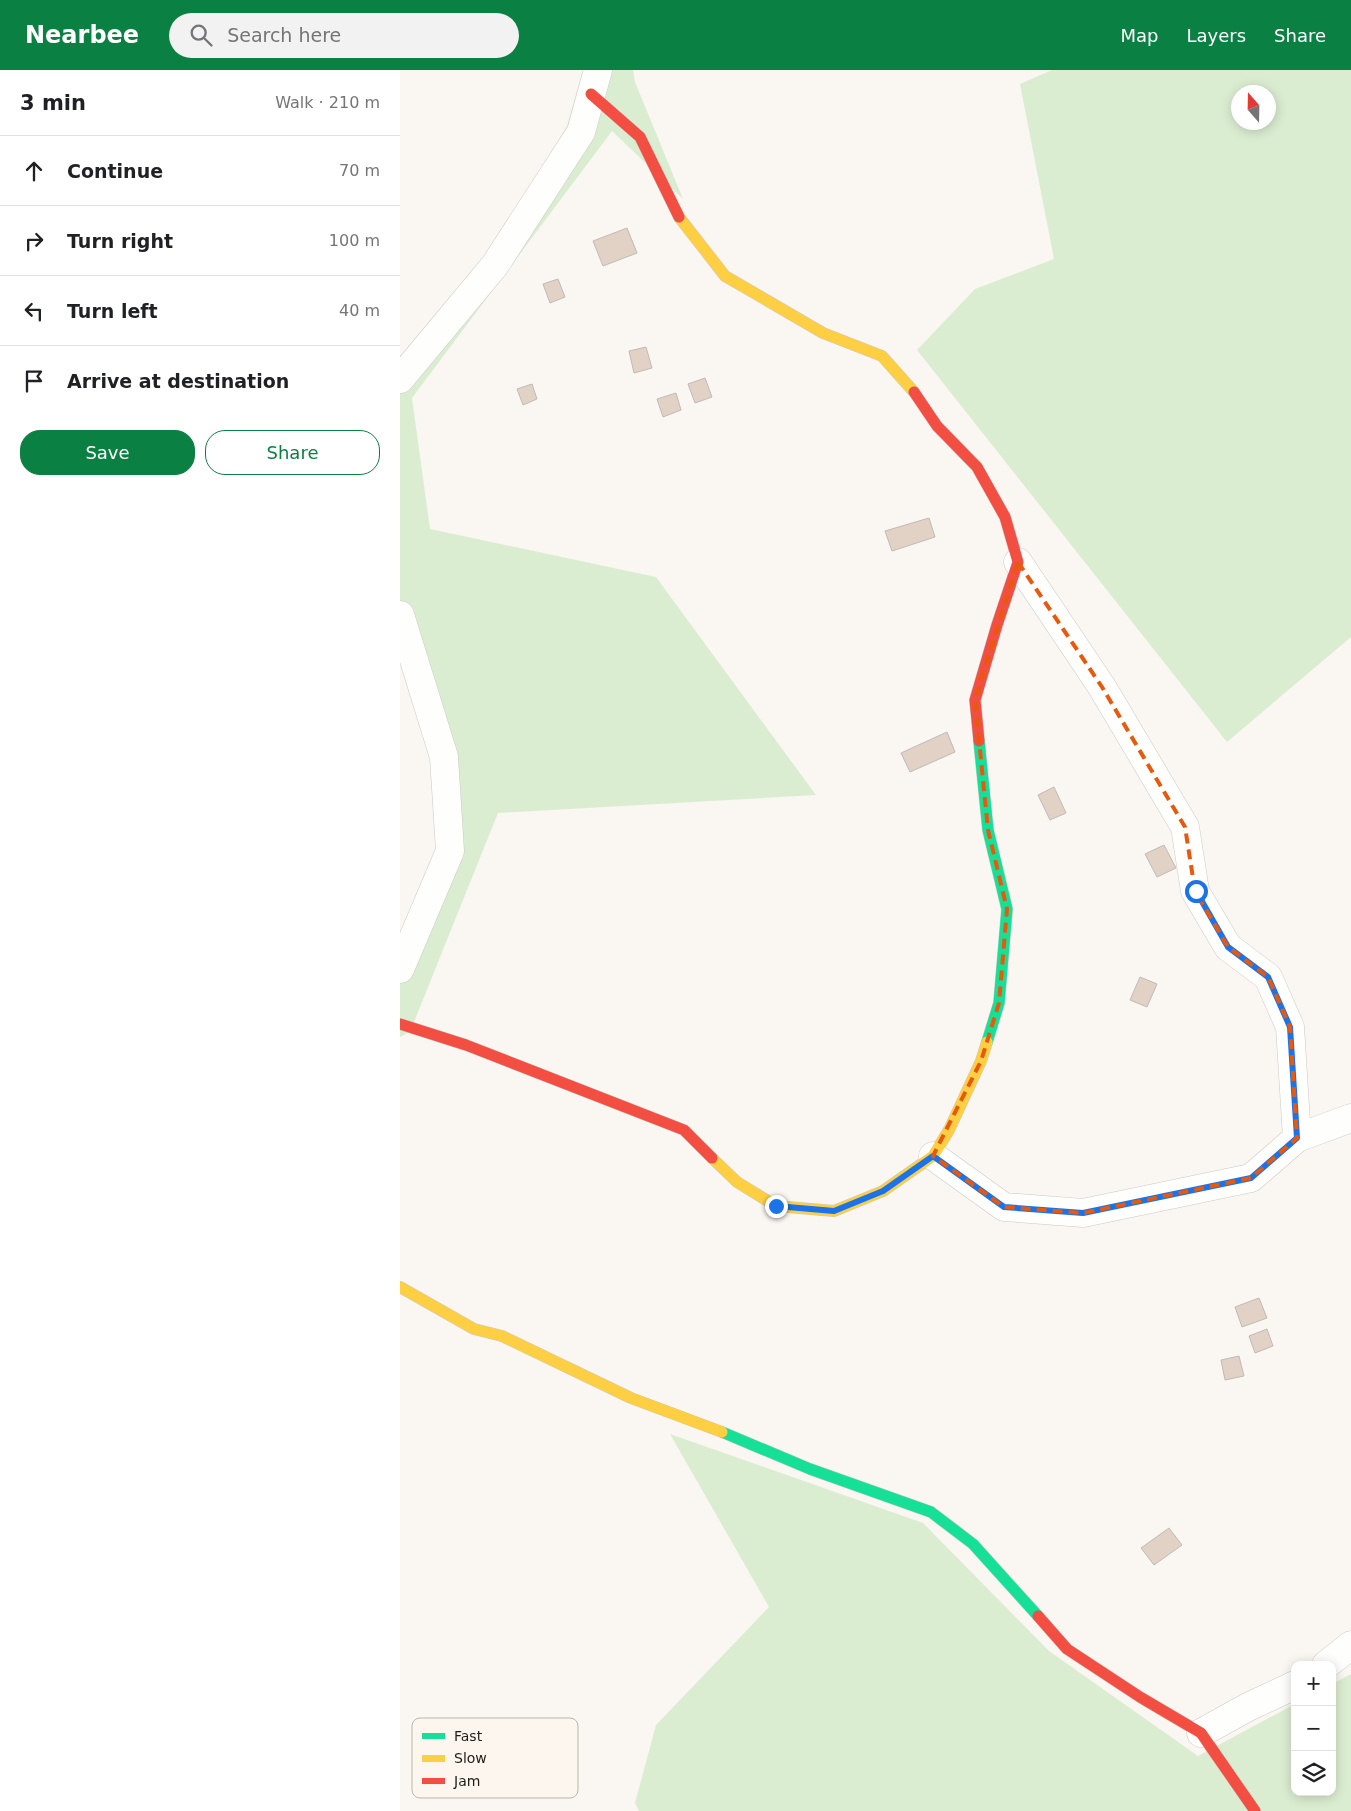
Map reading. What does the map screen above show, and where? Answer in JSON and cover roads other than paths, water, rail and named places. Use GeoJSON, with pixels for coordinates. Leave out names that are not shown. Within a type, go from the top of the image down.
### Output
{"type":"FeatureCollection","features":[{"type":"Feature","properties":{"kind":"street"},"geometry":{"type":"LineString","coordinates":[[400,379],[495,265],[580,132],[595,82]]}},
{"type":"Feature","properties":{"kind":"street"},"geometry":{"type":"LineString","coordinates":[[595,82],[640,136],[678,216],[725,276],[823,333],[882,356],[911,387],[937,426],[978,467],[1005,516],[1018,562],[1102,688],[1185,827],[1196,891],[1228,947],[1268,977],[1290,1027],[1297,1138]]}},
{"type":"Feature","properties":{"kind":"street"},"geometry":{"type":"LineString","coordinates":[[400,1024],[466,1045],[684,1130],[737,1182],[776,1206],[834,1211],[883,1191],[933,1156],[949,1130],[980,1061],[999,1003],[1007,909],[988,830],[975,700],[1018,562]]}},
{"type":"Feature","properties":{"kind":"street"},"geometry":{"type":"LineString","coordinates":[[400,614],[444,757],[450,851],[400,969]]}},
{"type":"Feature","properties":{"kind":"street"},"geometry":{"type":"LineString","coordinates":[[933,1156],[1004,1207],[1083,1213],[1251,1178],[1297,1138],[1351,1118]]}},
{"type":"Feature","properties":{"kind":"street"},"geometry":{"type":"LineString","coordinates":[[400,1287],[474,1329],[502,1336],[631,1398],[714,1429],[810,1469],[931,1512],[973,1544],[1067,1649],[1140,1697],[1201,1733],[1255,1811]]}},
{"type":"Feature","properties":{"kind":"street"},"geometry":{"type":"LineString","coordinates":[[1331,1661],[1351,1644]]}},
{"type":"Feature","properties":{"kind":"street"},"geometry":{"type":"LineString","coordinates":[[1201,1733],[1248,1707],[1291,1687]]}}]}
